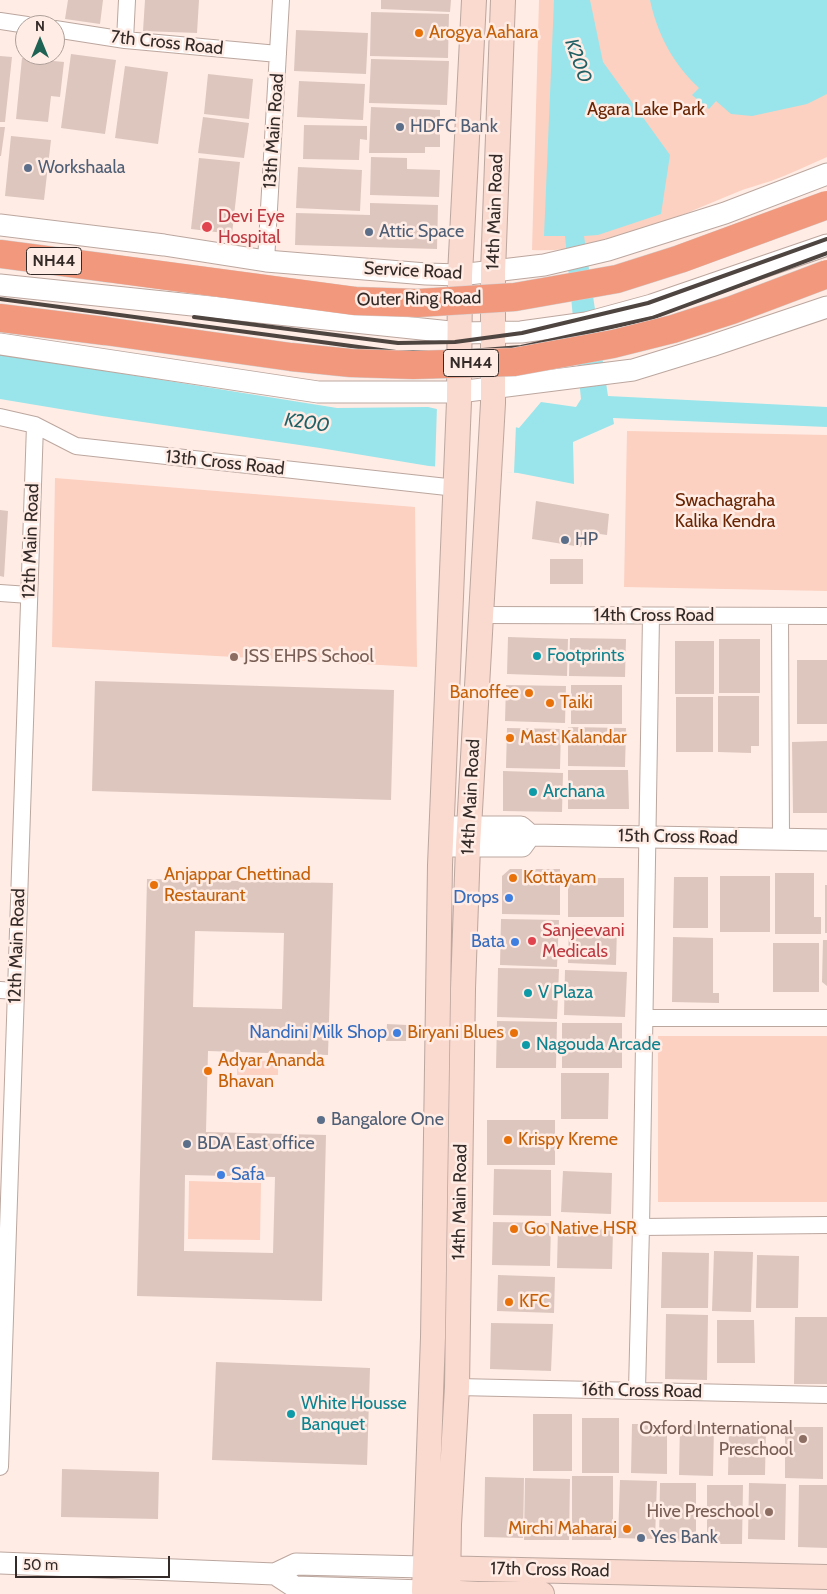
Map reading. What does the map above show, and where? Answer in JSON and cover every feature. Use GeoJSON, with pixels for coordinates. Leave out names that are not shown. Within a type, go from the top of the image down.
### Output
{"type":"FeatureCollection","features":[{"type":"Feature","properties":{"kind":"highway","name":"Outer Ring Road"},"geometry":{"type":"LineString","coordinates":[[0,254],[355,301],[418,302],[516,297],[616,279],[680,259],[827,205]]}},
{"type":"Feature","properties":{"kind":"highway","name":"NH44"},"geometry":{"type":"LineString","coordinates":[[0,318],[351,364],[413,365],[514,362],[613,344],[673,328],[732,310],[827,274]]}},
{"type":"Feature","properties":{"kind":"main road","name":"14th Main Road"},"geometry":{"type":"LineString","coordinates":[[424,1592],[433,1327],[435,1088],[439,1007],[441,837],[459,396],[460,275],[474,0]]}},
{"type":"Feature","properties":{"kind":"main road","name":"14th Main Road"},"geometry":{"type":"LineString","coordinates":[[448,1593],[449,1524],[457,1387],[463,989],[469,836],[490,472],[493,395],[493,272],[503,0]]}},
{"type":"Feature","properties":{"kind":"main road","name":"17th Cross Road"},"geometry":{"type":"LineString","coordinates":[[424,1567],[827,1578]]}},
{"type":"Feature","properties":{"kind":"main road","name":"17th Cross Road"},"geometry":{"type":"LineString","coordinates":[[424,1592],[542,1594]]}},
{"type":"Feature","properties":{"kind":"street"},"geometry":{"type":"LineString","coordinates":[[125,40],[127,0]]}},
{"type":"Feature","properties":{"kind":"street","name":"13th Main Road"},"geometry":{"type":"LineString","coordinates":[[266,261],[282,0]]}},
{"type":"Feature","properties":{"kind":"street"},"geometry":{"type":"LineString","coordinates":[[0,21],[15,23]]}},
{"type":"Feature","properties":{"kind":"street","name":"7th Cross Road"},"geometry":{"type":"LineString","coordinates":[[65,31],[125,40],[278,54]]}},
{"type":"Feature","properties":{"kind":"street","name":"Service Road"},"geometry":{"type":"LineString","coordinates":[[0,225],[164,245],[266,261],[460,275],[544,264],[608,250],[725,213],[827,174]]}},
{"type":"Feature","properties":{"kind":"street"},"geometry":{"type":"LineString","coordinates":[[0,286],[460,333],[521,332],[586,323],[652,305],[827,245]]}},
{"type":"Feature","properties":{"kind":"street"},"geometry":{"type":"LineString","coordinates":[[0,344],[318,392],[459,396],[493,395],[633,370],[827,307]]}},
{"type":"Feature","properties":{"kind":"street","name":"13th Cross Road"},"geometry":{"type":"LineString","coordinates":[[0,417],[35,425],[76,446],[456,479]]}},
{"type":"Feature","properties":{"kind":"street","name":"12th Main Road"},"geometry":{"type":"LineString","coordinates":[[0,1466],[8,991],[29,595],[35,425]]}},
{"type":"Feature","properties":{"kind":"street"},"geometry":{"type":"LineString","coordinates":[[0,593],[29,595]]}},
{"type":"Feature","properties":{"kind":"street","name":"14th Cross Road"},"geometry":{"type":"LineString","coordinates":[[481,615],[827,616]]}},
{"type":"Feature","properties":{"kind":"street"},"geometry":{"type":"LineString","coordinates":[[637,1390],[651,616]]}},
{"type":"Feature","properties":{"kind":"street"},"geometry":{"type":"LineString","coordinates":[[780,616],[781,839]]}},
{"type":"Feature","properties":{"kind":"street","name":"15th Cross Road"},"geometry":{"type":"LineString","coordinates":[[441,837],[469,836],[522,846],[530,835],[827,840]]}},
{"type":"Feature","properties":{"kind":"street"},"geometry":{"type":"LineString","coordinates":[[645,1018],[827,1018]]}},
{"type":"Feature","properties":{"kind":"street"},"geometry":{"type":"LineString","coordinates":[[641,1227],[827,1225]]}},
{"type":"Feature","properties":{"kind":"street","name":"16th Cross Road"},"geometry":{"type":"LineString","coordinates":[[457,1387],[827,1395]]}},
{"type":"Feature","properties":{"kind":"street","name":"17th Cross Road"},"geometry":{"type":"LineString","coordinates":[[0,1563],[275,1574],[296,1564],[424,1567]]}},
{"type":"Feature","properties":{"kind":"street","name":"17th Cross Road"},"geometry":{"type":"LineString","coordinates":[[275,1574],[294,1586],[424,1592]]}},
{"type":"Feature","properties":{"kind":"green space","name":"Agara Lake Park"},"geometry":{"type":"Polygon","coordinates":[[[539,0],[827,0],[827,157],[778,178],[739,191],[635,232],[583,246],[557,250],[532,250],[539,0]]]}},
{"type":"Feature","properties":{"kind":"green space","name":"Swachagraha Kalika Kendra"},"geometry":{"type":"Polygon","coordinates":[[[627,431],[827,435],[827,591],[624,587],[627,431]]]}},
{"type":"Feature","properties":{"kind":"green space"},"geometry":{"type":"Polygon","coordinates":[[[55,478],[415,507],[417,667],[52,647],[55,478]]]}},
{"type":"Feature","properties":{"kind":"green space"},"geometry":{"type":"Polygon","coordinates":[[[658,1036],[827,1036],[827,1202],[658,1202],[658,1036]]]}},
{"type":"Feature","properties":{"kind":"green space"},"geometry":{"type":"Polygon","coordinates":[[[237,1060],[278,1061],[278,1075],[237,1075],[237,1060]]]}},
{"type":"Feature","properties":{"kind":"green space"},"geometry":{"type":"Polygon","coordinates":[[[189,1181],[261,1183],[260,1240],[188,1239],[189,1181]]]}},
{"type":"Feature","properties":{"kind":"water","name":"K200"},"geometry":{"type":"Polygon","coordinates":[[[554,0],[590,0],[603,62],[670,155],[661,214],[598,235],[584,236],[608,396],[827,407],[827,427],[613,418],[614,424],[573,442],[574,484],[518,473],[429,466],[0,399],[0,354],[337,408],[428,407],[519,428],[541,402],[576,407],[581,399],[565,236],[544,236],[554,0]]]}},
{"type":"Feature","properties":{"kind":"water"},"geometry":{"type":"Polygon","coordinates":[[[650,0],[827,0],[827,94],[807,104],[752,116],[731,114],[716,101],[709,109],[692,95],[699,88],[674,59],[657,25],[650,0]]]}},
{"type":"Feature","properties":{"kind":"pier"},"geometry":{"type":"Polygon","coordinates":[[[437,406],[516,425],[514,473],[435,469],[437,406]]]}},
{"type":"Feature","properties":{"kind":"building"},"geometry":{"type":"Polygon","coordinates":[[[68,0],[103,0],[100,24],[65,19],[68,0]]]}},
{"type":"Feature","properties":{"kind":"building"},"geometry":{"type":"Polygon","coordinates":[[[145,0],[199,0],[197,33],[143,31],[145,0]]]}},
{"type":"Feature","properties":{"kind":"building"},"geometry":{"type":"Polygon","coordinates":[[[381,0],[451,0],[450,12],[381,9],[381,0]]]}},
{"type":"Feature","properties":{"kind":"building"},"geometry":{"type":"Polygon","coordinates":[[[371,12],[449,14],[448,58],[370,56],[371,12]]]}},
{"type":"Feature","properties":{"kind":"building"},"geometry":{"type":"Polygon","coordinates":[[[296,30],[368,33],[366,74],[294,71],[296,30]]]}},
{"type":"Feature","properties":{"kind":"building"},"geometry":{"type":"Polygon","coordinates":[[[71,54],[116,60],[105,134],[61,128],[71,54]]]}},
{"type":"Feature","properties":{"kind":"building"},"geometry":{"type":"Polygon","coordinates":[[[0,56],[12,57],[5,122],[0,122],[0,56]]]}},
{"type":"Feature","properties":{"kind":"building"},"geometry":{"type":"Polygon","coordinates":[[[371,59],[449,61],[447,105],[369,103],[371,59]]]}},
{"type":"Feature","properties":{"kind":"building"},"geometry":{"type":"Polygon","coordinates":[[[21,65],[64,65],[60,97],[51,96],[48,122],[16,119],[21,65]]]}},
{"type":"Feature","properties":{"kind":"building"},"geometry":{"type":"Polygon","coordinates":[[[125,66],[168,72],[158,144],[115,138],[125,66]]]}},
{"type":"Feature","properties":{"kind":"building"},"geometry":{"type":"Polygon","coordinates":[[[208,74],[253,79],[249,119],[204,114],[208,74]]]}},
{"type":"Feature","properties":{"kind":"building"},"geometry":{"type":"Polygon","coordinates":[[[299,81],[365,84],[363,120],[297,117],[299,81]]]}},
{"type":"Feature","properties":{"kind":"building"},"geometry":{"type":"Polygon","coordinates":[[[371,107],[440,110],[440,147],[425,147],[425,153],[369,153],[371,107]]]}},
{"type":"Feature","properties":{"kind":"building"},"geometry":{"type":"Polygon","coordinates":[[[203,117],[249,123],[244,158],[198,153],[203,117]]]}},
{"type":"Feature","properties":{"kind":"building"},"geometry":{"type":"Polygon","coordinates":[[[304,125],[367,126],[367,140],[360,139],[359,160],[303,159],[304,125]]]}},
{"type":"Feature","properties":{"kind":"building"},"geometry":{"type":"Polygon","coordinates":[[[0,127],[5,127],[1,156],[0,156],[0,127]]]}},
{"type":"Feature","properties":{"kind":"building","name":"Workshaala"},"geometry":{"type":"Polygon","coordinates":[[[11,136],[51,140],[44,200],[5,196],[11,136]]]}},
{"type":"Feature","properties":{"kind":"building"},"geometry":{"type":"Polygon","coordinates":[[[371,157],[407,158],[407,169],[440,170],[439,197],[370,195],[371,157]]]}},
{"type":"Feature","properties":{"kind":"building"},"geometry":{"type":"Polygon","coordinates":[[[199,158],[240,162],[232,234],[191,229],[199,158]]]}},
{"type":"Feature","properties":{"kind":"building"},"geometry":{"type":"Polygon","coordinates":[[[298,167],[362,170],[360,211],[296,208],[298,167]]]}},
{"type":"Feature","properties":{"kind":"building"},"geometry":{"type":"Polygon","coordinates":[[[370,203],[438,205],[437,249],[295,245],[296,213],[370,215],[370,203]]]}},
{"type":"Feature","properties":{"kind":"building"},"geometry":{"type":"Polygon","coordinates":[[[536,501],[609,514],[607,535],[585,532],[581,547],[532,539],[536,501]]]}},
{"type":"Feature","properties":{"kind":"building"},"geometry":{"type":"Polygon","coordinates":[[[0,510],[8,511],[4,577],[0,576],[0,510]]]}},
{"type":"Feature","properties":{"kind":"building"},"geometry":{"type":"Polygon","coordinates":[[[550,559],[583,559],[583,584],[550,584],[550,559]]]}},
{"type":"Feature","properties":{"kind":"building","name":"Footprints"},"geometry":{"type":"Polygon","coordinates":[[[508,637],[568,639],[567,676],[507,674],[508,637]]]}},
{"type":"Feature","properties":{"kind":"building"},"geometry":{"type":"Polygon","coordinates":[[[570,638],[626,639],[625,677],[569,676],[570,638]]]}},
{"type":"Feature","properties":{"kind":"building"},"geometry":{"type":"Polygon","coordinates":[[[719,639],[760,639],[760,693],[719,693],[719,639]]]}},
{"type":"Feature","properties":{"kind":"building"},"geometry":{"type":"Polygon","coordinates":[[[675,641],[714,641],[714,694],[675,694],[675,641]]]}},
{"type":"Feature","properties":{"kind":"building"},"geometry":{"type":"Polygon","coordinates":[[[797,660],[827,660],[827,724],[797,724],[797,660]]]}},
{"type":"Feature","properties":{"kind":"building"},"geometry":{"type":"Polygon","coordinates":[[[95,681],[394,690],[391,800],[92,791],[95,681]]]}},
{"type":"Feature","properties":{"kind":"building"},"geometry":{"type":"Polygon","coordinates":[[[506,685],[566,686],[565,723],[505,721],[506,685]]]}},
{"type":"Feature","properties":{"kind":"building"},"geometry":{"type":"Polygon","coordinates":[[[571,685],[622,685],[622,724],[571,724],[571,685]]]}},
{"type":"Feature","properties":{"kind":"building"},"geometry":{"type":"Polygon","coordinates":[[[718,696],[759,696],[759,746],[751,746],[751,753],[718,752],[718,696]]]}},
{"type":"Feature","properties":{"kind":"building"},"geometry":{"type":"Polygon","coordinates":[[[676,697],[713,697],[713,752],[676,752],[676,697]]]}},
{"type":"Feature","properties":{"kind":"building"},"geometry":{"type":"Polygon","coordinates":[[[568,727],[626,728],[625,767],[568,766],[568,727]]]}},
{"type":"Feature","properties":{"kind":"building"},"geometry":{"type":"Polygon","coordinates":[[[507,728],[561,729],[560,769],[506,768],[507,728]]]}},
{"type":"Feature","properties":{"kind":"building"},"geometry":{"type":"Polygon","coordinates":[[[827,741],[827,813],[793,813],[792,742],[827,741]]]}},
{"type":"Feature","properties":{"kind":"building"},"geometry":{"type":"Polygon","coordinates":[[[568,770],[628,770],[629,809],[568,809],[568,770]]]}},
{"type":"Feature","properties":{"kind":"building","name":"Archana"},"geometry":{"type":"Polygon","coordinates":[[[503,771],[563,773],[562,812],[503,811],[503,771]]]}},
{"type":"Feature","properties":{"kind":"building"},"geometry":{"type":"Polygon","coordinates":[[[510,869],[560,869],[560,915],[502,914],[502,876],[510,869]]]}},
{"type":"Feature","properties":{"kind":"building"},"geometry":{"type":"Polygon","coordinates":[[[775,873],[814,873],[814,917],[821,917],[821,934],[775,934],[775,873]]]}},
{"type":"Feature","properties":{"kind":"building"},"geometry":{"type":"Polygon","coordinates":[[[720,876],[770,876],[770,932],[720,932],[720,876]]]}},
{"type":"Feature","properties":{"kind":"building"},"geometry":{"type":"Polygon","coordinates":[[[674,877],[708,877],[708,928],[673,928],[674,877]]]}},
{"type":"Feature","properties":{"kind":"building"},"geometry":{"type":"Polygon","coordinates":[[[568,878],[624,878],[624,917],[568,917],[568,878]]]}},
{"type":"Feature","properties":{"kind":"building"},"geometry":{"type":"Polygon","coordinates":[[[147,879],[333,883],[328,1055],[208,1051],[206,1132],[326,1135],[322,1301],[137,1296],[147,879]],[[195,931],[193,1007],[282,1009],[284,933],[195,931]],[[185,1175],[184,1251],[273,1253],[275,1177],[185,1175]]]}},
{"type":"Feature","properties":{"kind":"building"},"geometry":{"type":"Polygon","coordinates":[[[825,885],[827,885],[827,933],[825,933],[825,885]]]}},
{"type":"Feature","properties":{"kind":"building"},"geometry":{"type":"Polygon","coordinates":[[[501,919],[559,920],[557,967],[500,965],[501,919]]]}},
{"type":"Feature","properties":{"kind":"building"},"geometry":{"type":"Polygon","coordinates":[[[569,925],[617,927],[616,965],[568,963],[569,925]]]}},
{"type":"Feature","properties":{"kind":"building"},"geometry":{"type":"Polygon","coordinates":[[[673,937],[713,938],[713,993],[719,993],[719,1003],[672,1002],[673,937]]]}},
{"type":"Feature","properties":{"kind":"building"},"geometry":{"type":"Polygon","coordinates":[[[823,940],[827,940],[827,986],[822,982],[823,940]]]}},
{"type":"Feature","properties":{"kind":"building"},"geometry":{"type":"Polygon","coordinates":[[[773,943],[819,943],[819,992],[773,992],[773,943]]]}},
{"type":"Feature","properties":{"kind":"building","name":"V Plaza"},"geometry":{"type":"Polygon","coordinates":[[[498,968],[559,969],[557,1019],[497,1017],[498,968]]]}},
{"type":"Feature","properties":{"kind":"building"},"geometry":{"type":"Polygon","coordinates":[[[565,970],[627,972],[625,1017],[564,1015],[565,970]]]}},
{"type":"Feature","properties":{"kind":"building","name":"Nagouda Arcade"},"geometry":{"type":"Polygon","coordinates":[[[497,1021],[557,1022],[556,1068],[496,1068],[497,1021]]]}},
{"type":"Feature","properties":{"kind":"building"},"geometry":{"type":"Polygon","coordinates":[[[562,1023],[622,1023],[622,1068],[562,1068],[562,1023]]]}},
{"type":"Feature","properties":{"kind":"building","name":"Nandini Milk Shop"},"geometry":{"type":"Polygon","coordinates":[[[387,1024],[407,1025],[406,1041],[386,1041],[387,1024]]]}},
{"type":"Feature","properties":{"kind":"building"},"geometry":{"type":"Polygon","coordinates":[[[561,1073],[609,1073],[608,1119],[561,1119],[561,1073]]]}},
{"type":"Feature","properties":{"kind":"building"},"geometry":{"type":"Polygon","coordinates":[[[487,1120],[555,1120],[555,1165],[487,1165],[487,1120]]]}},
{"type":"Feature","properties":{"kind":"building"},"geometry":{"type":"Polygon","coordinates":[[[494,1169],[551,1170],[551,1216],[493,1215],[494,1169]]]}},
{"type":"Feature","properties":{"kind":"building"},"geometry":{"type":"Polygon","coordinates":[[[563,1171],[612,1173],[611,1214],[561,1212],[563,1171]]]}},
{"type":"Feature","properties":{"kind":"building"},"geometry":{"type":"Polygon","coordinates":[[[493,1222],[551,1223],[550,1266],[492,1265],[493,1222]]]}},
{"type":"Feature","properties":{"kind":"building"},"geometry":{"type":"Polygon","coordinates":[[[558,1228],[613,1229],[612,1269],[557,1268],[558,1228]]]}},
{"type":"Feature","properties":{"kind":"building"},"geometry":{"type":"Polygon","coordinates":[[[714,1251],[753,1252],[751,1312],[712,1311],[714,1251]]]}},
{"type":"Feature","properties":{"kind":"building"},"geometry":{"type":"Polygon","coordinates":[[[662,1252],[709,1253],[708,1308],[661,1308],[662,1252]]]}},
{"type":"Feature","properties":{"kind":"building"},"geometry":{"type":"Polygon","coordinates":[[[757,1255],[799,1256],[798,1308],[756,1308],[757,1255]]]}},
{"type":"Feature","properties":{"kind":"building"},"geometry":{"type":"Polygon","coordinates":[[[498,1275],[555,1277],[554,1313],[497,1311],[498,1275]]]}},
{"type":"Feature","properties":{"kind":"building"},"geometry":{"type":"Polygon","coordinates":[[[666,1314],[708,1315],[707,1380],[665,1379],[666,1314]]]}},
{"type":"Feature","properties":{"kind":"building"},"geometry":{"type":"Polygon","coordinates":[[[795,1317],[827,1317],[827,1384],[794,1384],[795,1317]]]}},
{"type":"Feature","properties":{"kind":"building"},"geometry":{"type":"Polygon","coordinates":[[[717,1320],[754,1320],[755,1363],[717,1363],[717,1320]]]}},
{"type":"Feature","properties":{"kind":"building"},"geometry":{"type":"Polygon","coordinates":[[[491,1323],[553,1324],[551,1371],[490,1369],[491,1323]]]}},
{"type":"Feature","properties":{"kind":"building","name":"White Housse Banquet"},"geometry":{"type":"Polygon","coordinates":[[[216,1362],[370,1368],[367,1465],[212,1460],[216,1362]]]}},
{"type":"Feature","properties":{"kind":"building"},"geometry":{"type":"Polygon","coordinates":[[[533,1414],[572,1414],[572,1471],[533,1471],[533,1414]]]}},
{"type":"Feature","properties":{"kind":"building"},"geometry":{"type":"Polygon","coordinates":[[[582,1418],[619,1418],[619,1473],[582,1473],[582,1418]]]}},
{"type":"Feature","properties":{"kind":"building"},"geometry":{"type":"Polygon","coordinates":[[[632,1424],[667,1424],[667,1474],[631,1473],[632,1424]]]}},
{"type":"Feature","properties":{"kind":"building"},"geometry":{"type":"Polygon","coordinates":[[[680,1424],[714,1425],[713,1476],[679,1475],[680,1424]]]}},
{"type":"Feature","properties":{"kind":"building"},"geometry":{"type":"Polygon","coordinates":[[[729,1427],[766,1427],[765,1475],[728,1475],[729,1427]]]}},
{"type":"Feature","properties":{"kind":"building","name":"Oxford International Preschool"},"geometry":{"type":"Polygon","coordinates":[[[785,1427],[823,1427],[823,1479],[785,1478],[785,1427]]]}},
{"type":"Feature","properties":{"kind":"building"},"geometry":{"type":"Polygon","coordinates":[[[62,1469],[159,1472],[158,1519],[61,1517],[62,1469]]]}},
{"type":"Feature","properties":{"kind":"building"},"geometry":{"type":"Polygon","coordinates":[[[572,1476],[613,1476],[613,1540],[572,1540],[572,1476]]]}},
{"type":"Feature","properties":{"kind":"building"},"geometry":{"type":"Polygon","coordinates":[[[485,1477],[524,1478],[523,1538],[484,1537],[485,1477]]]}},
{"type":"Feature","properties":{"kind":"building"},"geometry":{"type":"Polygon","coordinates":[[[525,1478],[570,1479],[569,1540],[524,1540],[525,1478]]]}},
{"type":"Feature","properties":{"kind":"building"},"geometry":{"type":"Polygon","coordinates":[[[620,1480],[657,1481],[655,1539],[618,1538],[620,1480]]]}},
{"type":"Feature","properties":{"kind":"building"},"geometry":{"type":"Polygon","coordinates":[[[660,1483],[696,1483],[696,1542],[659,1541],[660,1483]]]}},
{"type":"Feature","properties":{"kind":"building","name":"Hive Preschool"},"geometry":{"type":"Polygon","coordinates":[[[749,1483],[786,1484],[785,1540],[748,1539],[749,1483]]]}},
{"type":"Feature","properties":{"kind":"building"},"geometry":{"type":"Polygon","coordinates":[[[707,1485],[743,1485],[742,1544],[707,1544],[707,1485]]]}},
{"type":"Feature","properties":{"kind":"building"},"geometry":{"type":"Polygon","coordinates":[[[799,1485],[827,1485],[827,1548],[798,1547],[799,1485]]]}},
{"type":"Feature","properties":{"kind":"railway"},"geometry":{"type":"LineString","coordinates":[[194,317],[398,343],[455,342],[522,333],[648,303],[827,239]]}},
{"type":"Feature","properties":{"kind":"railway"},"geometry":{"type":"LineString","coordinates":[[0,299],[396,352],[457,352],[521,347],[652,318],[827,253]]}},
{"type":"Feature","properties":{"kind":"place","name":"Arogya Aahara"},"geometry":{"type":"Point","coordinates":[419,33]}},
{"type":"Feature","properties":{"kind":"place","name":"HDFC Bank"},"geometry":{"type":"Point","coordinates":[400,127]}},
{"type":"Feature","properties":{"kind":"place","name":"Workshaala"},"geometry":{"type":"Point","coordinates":[28,168]}},
{"type":"Feature","properties":{"kind":"place","name":"Devi Eye Hospital"},"geometry":{"type":"Point","coordinates":[207,227]}},
{"type":"Feature","properties":{"kind":"place","name":"Attic Space"},"geometry":{"type":"Point","coordinates":[369,232]}},
{"type":"Feature","properties":{"kind":"place","name":"HP"},"geometry":{"type":"Point","coordinates":[565,540]}},
{"type":"Feature","properties":{"kind":"place","name":"Footprints"},"geometry":{"type":"Point","coordinates":[537,656]}},
{"type":"Feature","properties":{"kind":"place","name":"JSS EHPS School"},"geometry":{"type":"Point","coordinates":[234,657]}},
{"type":"Feature","properties":{"kind":"place","name":"Banoffee"},"geometry":{"type":"Point","coordinates":[529,693]}},
{"type":"Feature","properties":{"kind":"place","name":"Taiki"},"geometry":{"type":"Point","coordinates":[550,703]}},
{"type":"Feature","properties":{"kind":"place","name":"Mast Kalandar"},"geometry":{"type":"Point","coordinates":[510,738]}},
{"type":"Feature","properties":{"kind":"place","name":"Archana"},"geometry":{"type":"Point","coordinates":[533,792]}},
{"type":"Feature","properties":{"kind":"place","name":"Kottayam"},"geometry":{"type":"Point","coordinates":[513,878]}},
{"type":"Feature","properties":{"kind":"place","name":"Anjappar Chettinad Restaurant"},"geometry":{"type":"Point","coordinates":[154,885]}},
{"type":"Feature","properties":{"kind":"place","name":"Drops"},"geometry":{"type":"Point","coordinates":[509,898]}},
{"type":"Feature","properties":{"kind":"place","name":"Sanjeevani Medicals"},"geometry":{"type":"Point","coordinates":[532,941]}},
{"type":"Feature","properties":{"kind":"place","name":"Bata"},"geometry":{"type":"Point","coordinates":[515,942]}},
{"type":"Feature","properties":{"kind":"place","name":"V Plaza"},"geometry":{"type":"Point","coordinates":[528,993]}},
{"type":"Feature","properties":{"kind":"place","name":"Nandini Milk Shop"},"geometry":{"type":"Point","coordinates":[397,1033]}},
{"type":"Feature","properties":{"kind":"place","name":"Biryani Blues"},"geometry":{"type":"Point","coordinates":[514,1033]}},
{"type":"Feature","properties":{"kind":"place","name":"Nagouda Arcade"},"geometry":{"type":"Point","coordinates":[526,1045]}},
{"type":"Feature","properties":{"kind":"place","name":"Adyar Ananda Bhavan"},"geometry":{"type":"Point","coordinates":[208,1071]}},
{"type":"Feature","properties":{"kind":"place","name":"Bangalore One"},"geometry":{"type":"Point","coordinates":[321,1120]}},
{"type":"Feature","properties":{"kind":"place","name":"Krispy Kreme"},"geometry":{"type":"Point","coordinates":[508,1140]}},
{"type":"Feature","properties":{"kind":"place","name":"BDA East office"},"geometry":{"type":"Point","coordinates":[187,1144]}},
{"type":"Feature","properties":{"kind":"place","name":"Safa"},"geometry":{"type":"Point","coordinates":[221,1175]}},
{"type":"Feature","properties":{"kind":"place","name":"Go Native HSR"},"geometry":{"type":"Point","coordinates":[514,1229]}},
{"type":"Feature","properties":{"kind":"place","name":"KFC"},"geometry":{"type":"Point","coordinates":[509,1302]}},
{"type":"Feature","properties":{"kind":"place","name":"White Housse Banquet"},"geometry":{"type":"Point","coordinates":[291,1414]}},
{"type":"Feature","properties":{"kind":"place","name":"Oxford International Preschool"},"geometry":{"type":"Point","coordinates":[803,1439]}},
{"type":"Feature","properties":{"kind":"place","name":"Hive Preschool"},"geometry":{"type":"Point","coordinates":[769,1512]}},
{"type":"Feature","properties":{"kind":"place","name":"Mirchi Maharaj"},"geometry":{"type":"Point","coordinates":[627,1529]}},
{"type":"Feature","properties":{"kind":"place","name":"Yes Bank"},"geometry":{"type":"Point","coordinates":[641,1538]}}]}
